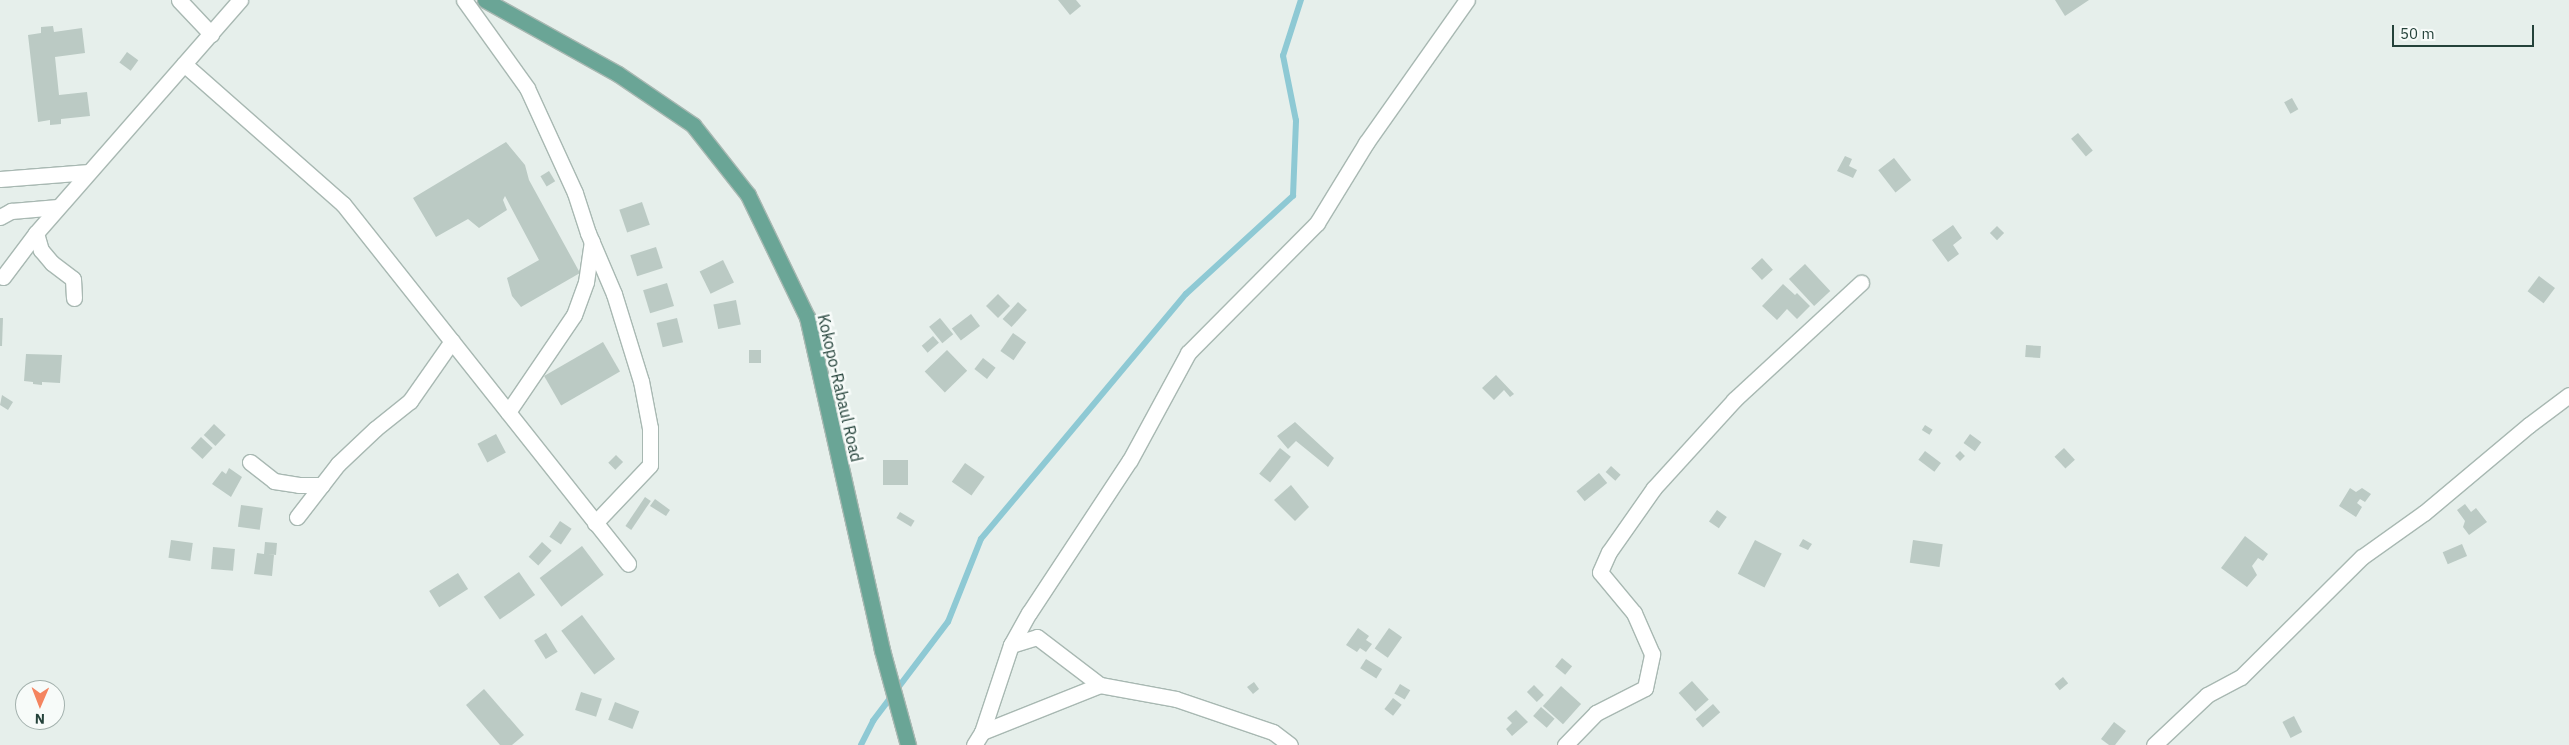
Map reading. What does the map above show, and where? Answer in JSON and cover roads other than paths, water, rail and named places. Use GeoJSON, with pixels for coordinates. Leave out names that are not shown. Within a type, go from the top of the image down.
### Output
{"type":"FeatureCollection","features":[{"type":"Feature","properties":{"kind":"main road","name":"Kokopo-Rabaul Road"},"geometry":{"type":"LineString","coordinates":[[485,0],[618,74],[693,126],[748,195],[807,317],[882,650],[907,739]]}},
{"type":"Feature","properties":{"kind":"street"},"geometry":{"type":"LineString","coordinates":[[179,0],[210,34]]}},
{"type":"Feature","properties":{"kind":"street"},"geometry":{"type":"LineString","coordinates":[[3,277],[58,207],[240,0]]}},
{"type":"Feature","properties":{"kind":"street"},"geometry":{"type":"LineString","coordinates":[[464,0],[527,88],[575,193],[614,294],[641,381],[650,428],[650,465],[595,523]]}},
{"type":"Feature","properties":{"kind":"street"},"geometry":{"type":"LineString","coordinates":[[978,739],[1011,645],[1029,613],[1130,460],[1188,353],[1317,222],[1366,142],[1467,0]]}},
{"type":"Feature","properties":{"kind":"street"},"geometry":{"type":"LineString","coordinates":[[184,64],[343,204],[628,564]]}},
{"type":"Feature","properties":{"kind":"street"},"geometry":{"type":"LineString","coordinates":[[0,179],[89,172]]}},
{"type":"Feature","properties":{"kind":"street"},"geometry":{"type":"LineString","coordinates":[[0,217],[11,211],[58,207]]}},
{"type":"Feature","properties":{"kind":"street"},"geometry":{"type":"LineString","coordinates":[[36,233],[41,250],[52,263],[73,279],[74,298]]}},
{"type":"Feature","properties":{"kind":"street"},"geometry":{"type":"LineString","coordinates":[[508,412],[574,315],[586,282],[592,241]]}},
{"type":"Feature","properties":{"kind":"street"},"geometry":{"type":"LineString","coordinates":[[1565,745],[1596,713],[1645,688],[1652,654],[1634,614],[1600,572],[1609,552],[1654,488],[1734,400],[1861,283]]}},
{"type":"Feature","properties":{"kind":"street"},"geometry":{"type":"LineString","coordinates":[[297,517],[338,464],[375,429],[410,401],[452,341]]}},
{"type":"Feature","properties":{"kind":"street"},"geometry":{"type":"LineString","coordinates":[[2154,745],[2207,695],[2241,677],[2362,557],[2424,513],[2529,425],[2569,395]]}},
{"type":"Feature","properties":{"kind":"street"},"geometry":{"type":"LineString","coordinates":[[250,462],[274,481],[299,485],[322,485]]}},
{"type":"Feature","properties":{"kind":"street"},"geometry":{"type":"LineString","coordinates":[[1011,645],[1037,637],[1100,685],[1176,699],[1273,732],[1290,745]]}},
{"type":"Feature","properties":{"kind":"street"},"geometry":{"type":"LineString","coordinates":[[978,739],[1100,685]]}},
{"type":"Feature","properties":{"kind":"waterway"},"geometry":{"type":"LineString","coordinates":[[861,745],[873,721],[948,622],[981,539],[1186,294],[1293,196],[1296,121],[1283,56],[1301,0]]}}]}
